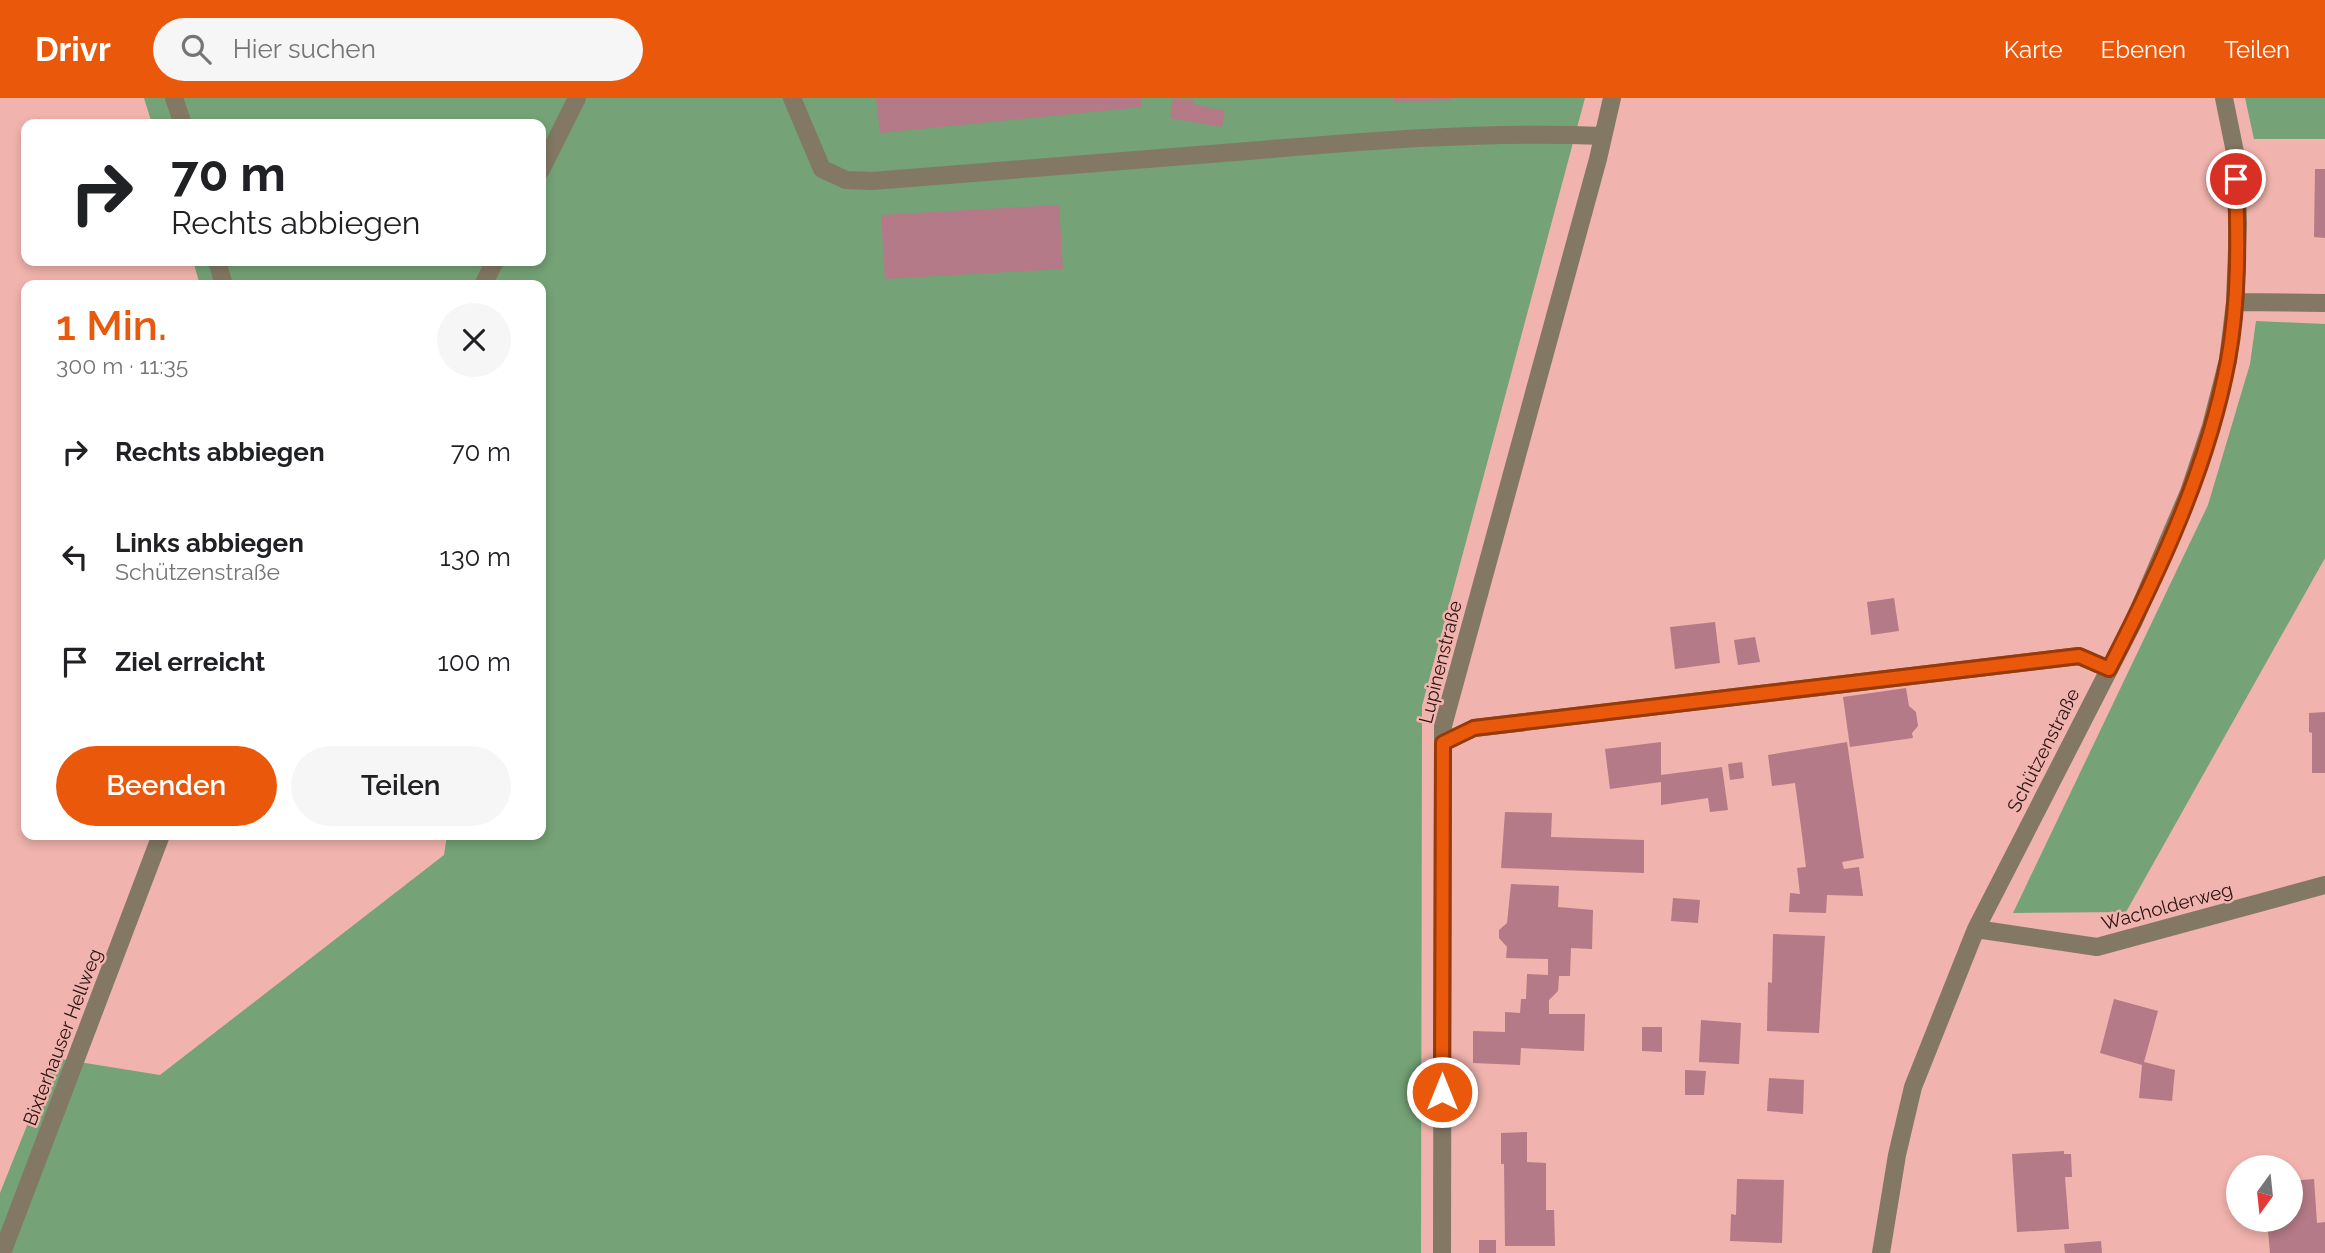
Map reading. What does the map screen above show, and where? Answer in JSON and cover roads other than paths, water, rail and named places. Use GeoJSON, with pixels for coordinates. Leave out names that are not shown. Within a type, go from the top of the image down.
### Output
{"type":"FeatureCollection","features":[{"type":"Feature","properties":{"kind":"street"},"geometry":{"type":"LineString","coordinates":[[174,98],[181,119]]}},
{"type":"Feature","properties":{"kind":"street"},"geometry":{"type":"LineString","coordinates":[[546,160],[577,98]]}},
{"type":"Feature","properties":{"kind":"street"},"geometry":{"type":"LineString","coordinates":[[792,98],[822,169],[846,180],[872,181],[1375,142],[1563,134],[1603,136]]}},
{"type":"Feature","properties":{"kind":"street","name":"Lupinenstraße"},"geometry":{"type":"LineString","coordinates":[[1442,1253],[1443,726],[1612,98]]}},
{"type":"Feature","properties":{"kind":"street","name":"Schützenstraße"},"geometry":{"type":"LineString","coordinates":[[1881,1253],[1897,1155],[1913,1087],[1976,929],[2133,621],[2189,492],[2211,426],[2228,360],[2235,302],[2238,223],[2236,157],[2224,98]]}},
{"type":"Feature","properties":{"kind":"street"},"geometry":{"type":"LineString","coordinates":[[2235,302],[2325,303]]}},
{"type":"Feature","properties":{"kind":"street"},"geometry":{"type":"LineString","coordinates":[[1443,743],[1474,728],[2079,656],[2109,669]]}},
{"type":"Feature","properties":{"kind":"street","name":"Bixterhauser Hellweg"},"geometry":{"type":"LineString","coordinates":[[2,1253],[159,840]]}},
{"type":"Feature","properties":{"kind":"street","name":"Wacholderweg"},"geometry":{"type":"LineString","coordinates":[[1976,929],[2097,947],[2325,885]]}}]}
